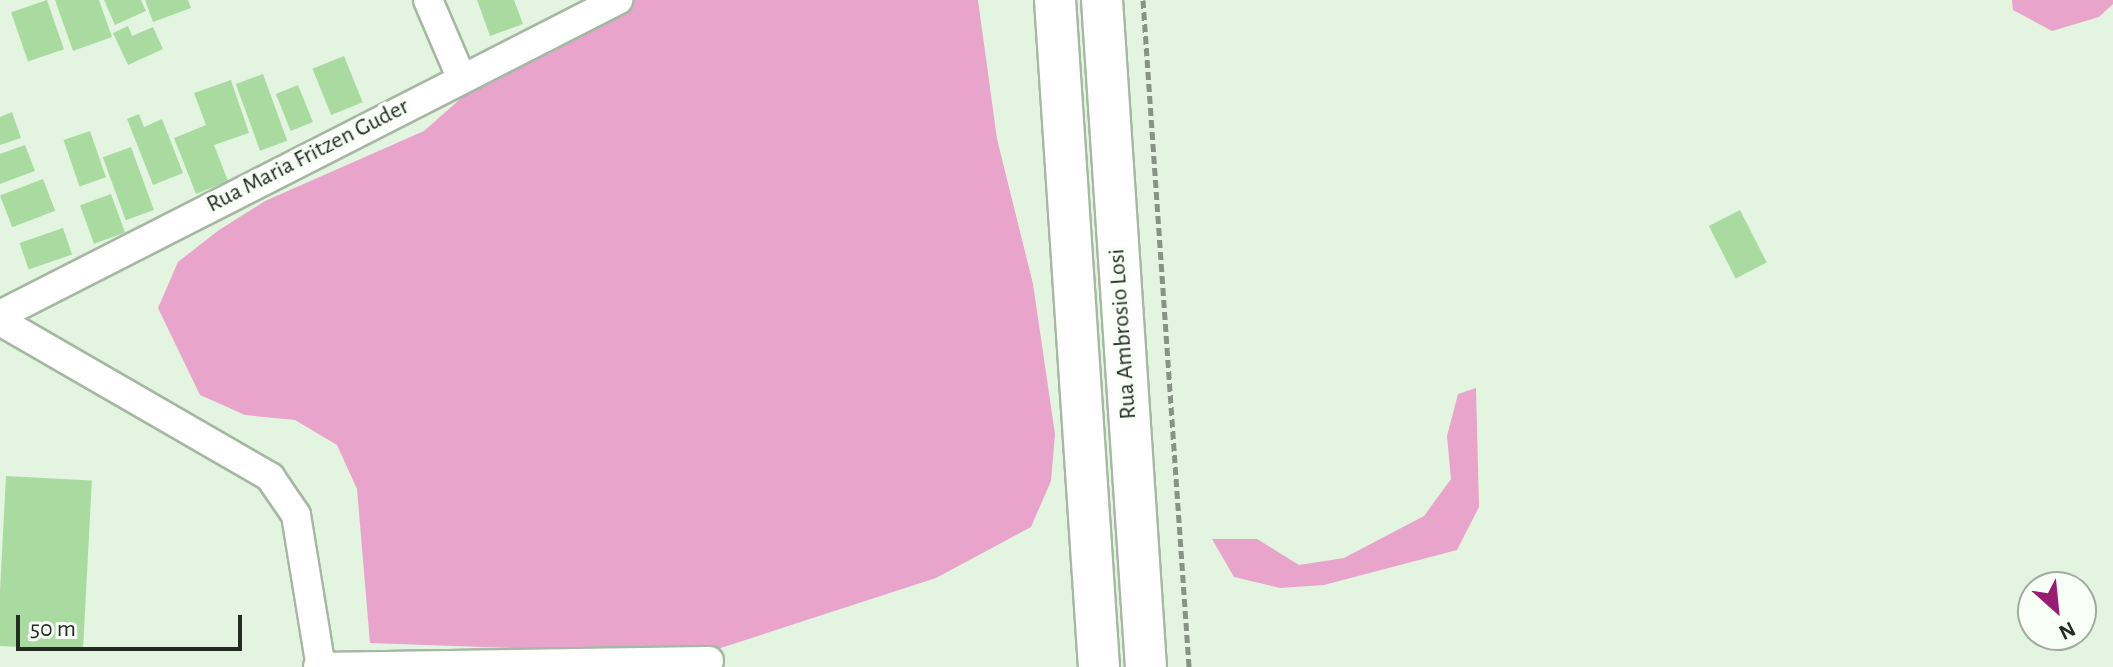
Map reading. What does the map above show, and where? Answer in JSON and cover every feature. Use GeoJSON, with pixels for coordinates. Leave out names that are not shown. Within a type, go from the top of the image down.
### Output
{"type":"FeatureCollection","features":[{"type":"Feature","properties":{"kind":"street"},"geometry":{"type":"LineString","coordinates":[[428,0],[461,77]]}},
{"type":"Feature","properties":{"kind":"street","name":"Rua Maria Fritzen Guder"},"geometry":{"type":"LineString","coordinates":[[0,318],[461,77],[618,0]]}},
{"type":"Feature","properties":{"kind":"street","name":"Rua Ambrosio Losi"},"geometry":{"type":"LineString","coordinates":[[1055,0],[1099,667]]}},
{"type":"Feature","properties":{"kind":"street","name":"Rua Ambrosio Losi"},"geometry":{"type":"LineString","coordinates":[[1102,0],[1146,667]]}},
{"type":"Feature","properties":{"kind":"street"},"geometry":{"type":"LineString","coordinates":[[0,318],[270,477],[296,515],[320,667],[709,661]]}},
{"type":"Feature","properties":{"kind":"path"},"geometry":{"type":"LineString","coordinates":[[1143,0],[1189,667]]}},
{"type":"Feature","properties":{"kind":"shaded area"},"geometry":{"type":"Polygon","coordinates":[[[622,0],[978,0],[997,139],[1033,284],[1055,434],[1051,481],[1031,527],[936,578],[699,655],[370,643],[357,489],[337,445],[295,420],[245,415],[200,395],[158,308],[178,262],[219,230],[265,201],[424,131],[467,93],[622,0]]]}},
{"type":"Feature","properties":{"kind":"shaded area"},"geometry":{"type":"Polygon","coordinates":[[[2012,0],[2113,0],[2113,4],[2099,17],[2052,31],[2013,10],[2012,0]]]}},
{"type":"Feature","properties":{"kind":"shaded area"},"geometry":{"type":"Polygon","coordinates":[[[1476,388],[1479,507],[1457,550],[1324,585],[1280,588],[1234,577],[1212,539],[1257,539],[1299,565],[1344,558],[1424,516],[1451,479],[1447,436],[1458,394],[1476,388]]]}},
{"type":"Feature","properties":{"kind":"building"},"geometry":{"type":"Polygon","coordinates":[[[47,0],[64,49],[28,62],[11,12],[47,0]]]}},
{"type":"Feature","properties":{"kind":"building"},"geometry":{"type":"Polygon","coordinates":[[[55,0],[99,0],[112,37],[73,51],[55,0]]]}},
{"type":"Feature","properties":{"kind":"building"},"geometry":{"type":"Polygon","coordinates":[[[104,0],[141,0],[146,11],[115,25],[104,0]]]}},
{"type":"Feature","properties":{"kind":"building"},"geometry":{"type":"Polygon","coordinates":[[[145,0],[188,0],[191,8],[153,22],[145,0]]]}},
{"type":"Feature","properties":{"kind":"building"},"geometry":{"type":"Polygon","coordinates":[[[477,0],[514,0],[523,24],[490,36],[477,0]]]}},
{"type":"Feature","properties":{"kind":"building"},"geometry":{"type":"Polygon","coordinates":[[[128,26],[132,36],[153,27],[163,49],[128,65],[113,33],[128,26]]]}},
{"type":"Feature","properties":{"kind":"building"},"geometry":{"type":"Polygon","coordinates":[[[344,56],[363,102],[331,115],[312,69],[344,56]]]}},
{"type":"Feature","properties":{"kind":"building"},"geometry":{"type":"Polygon","coordinates":[[[263,74],[287,141],[260,151],[236,84],[263,74]]]}},
{"type":"Feature","properties":{"kind":"building"},"geometry":{"type":"Polygon","coordinates":[[[231,80],[249,133],[214,145],[228,181],[196,194],[174,138],[206,125],[194,93],[231,80]]]}},
{"type":"Feature","properties":{"kind":"building"},"geometry":{"type":"Polygon","coordinates":[[[298,85],[313,122],[291,131],[276,94],[298,85]]]}},
{"type":"Feature","properties":{"kind":"building"},"geometry":{"type":"Polygon","coordinates":[[[12,112],[21,138],[0,145],[0,117],[12,112]]]}},
{"type":"Feature","properties":{"kind":"building"},"geometry":{"type":"Polygon","coordinates":[[[139,114],[144,127],[162,119],[183,173],[153,185],[127,119],[139,114]]]}},
{"type":"Feature","properties":{"kind":"building"},"geometry":{"type":"Polygon","coordinates":[[[90,131],[106,177],[79,186],[64,140],[90,131]]]}},
{"type":"Feature","properties":{"kind":"building"},"geometry":{"type":"Polygon","coordinates":[[[25,145],[35,171],[0,184],[0,154],[25,145]]]}},
{"type":"Feature","properties":{"kind":"building"},"geometry":{"type":"Polygon","coordinates":[[[131,147],[154,210],[126,220],[103,157],[131,147]]]}},
{"type":"Feature","properties":{"kind":"building"},"geometry":{"type":"Polygon","coordinates":[[[43,179],[55,211],[12,227],[0,195],[43,179]]]}},
{"type":"Feature","properties":{"kind":"building"},"geometry":{"type":"Polygon","coordinates":[[[111,194],[125,233],[94,244],[80,205],[111,194]]]}},
{"type":"Feature","properties":{"kind":"building"},"geometry":{"type":"Polygon","coordinates":[[[1740,210],[1767,263],[1736,278],[1709,226],[1740,210]]]}},
{"type":"Feature","properties":{"kind":"building"},"geometry":{"type":"Polygon","coordinates":[[[63,228],[72,254],[29,269],[20,243],[63,228]]]}},
{"type":"Feature","properties":{"kind":"building"},"geometry":{"type":"Polygon","coordinates":[[[6,476],[92,481],[83,650],[0,646],[6,476]]]}}]}
